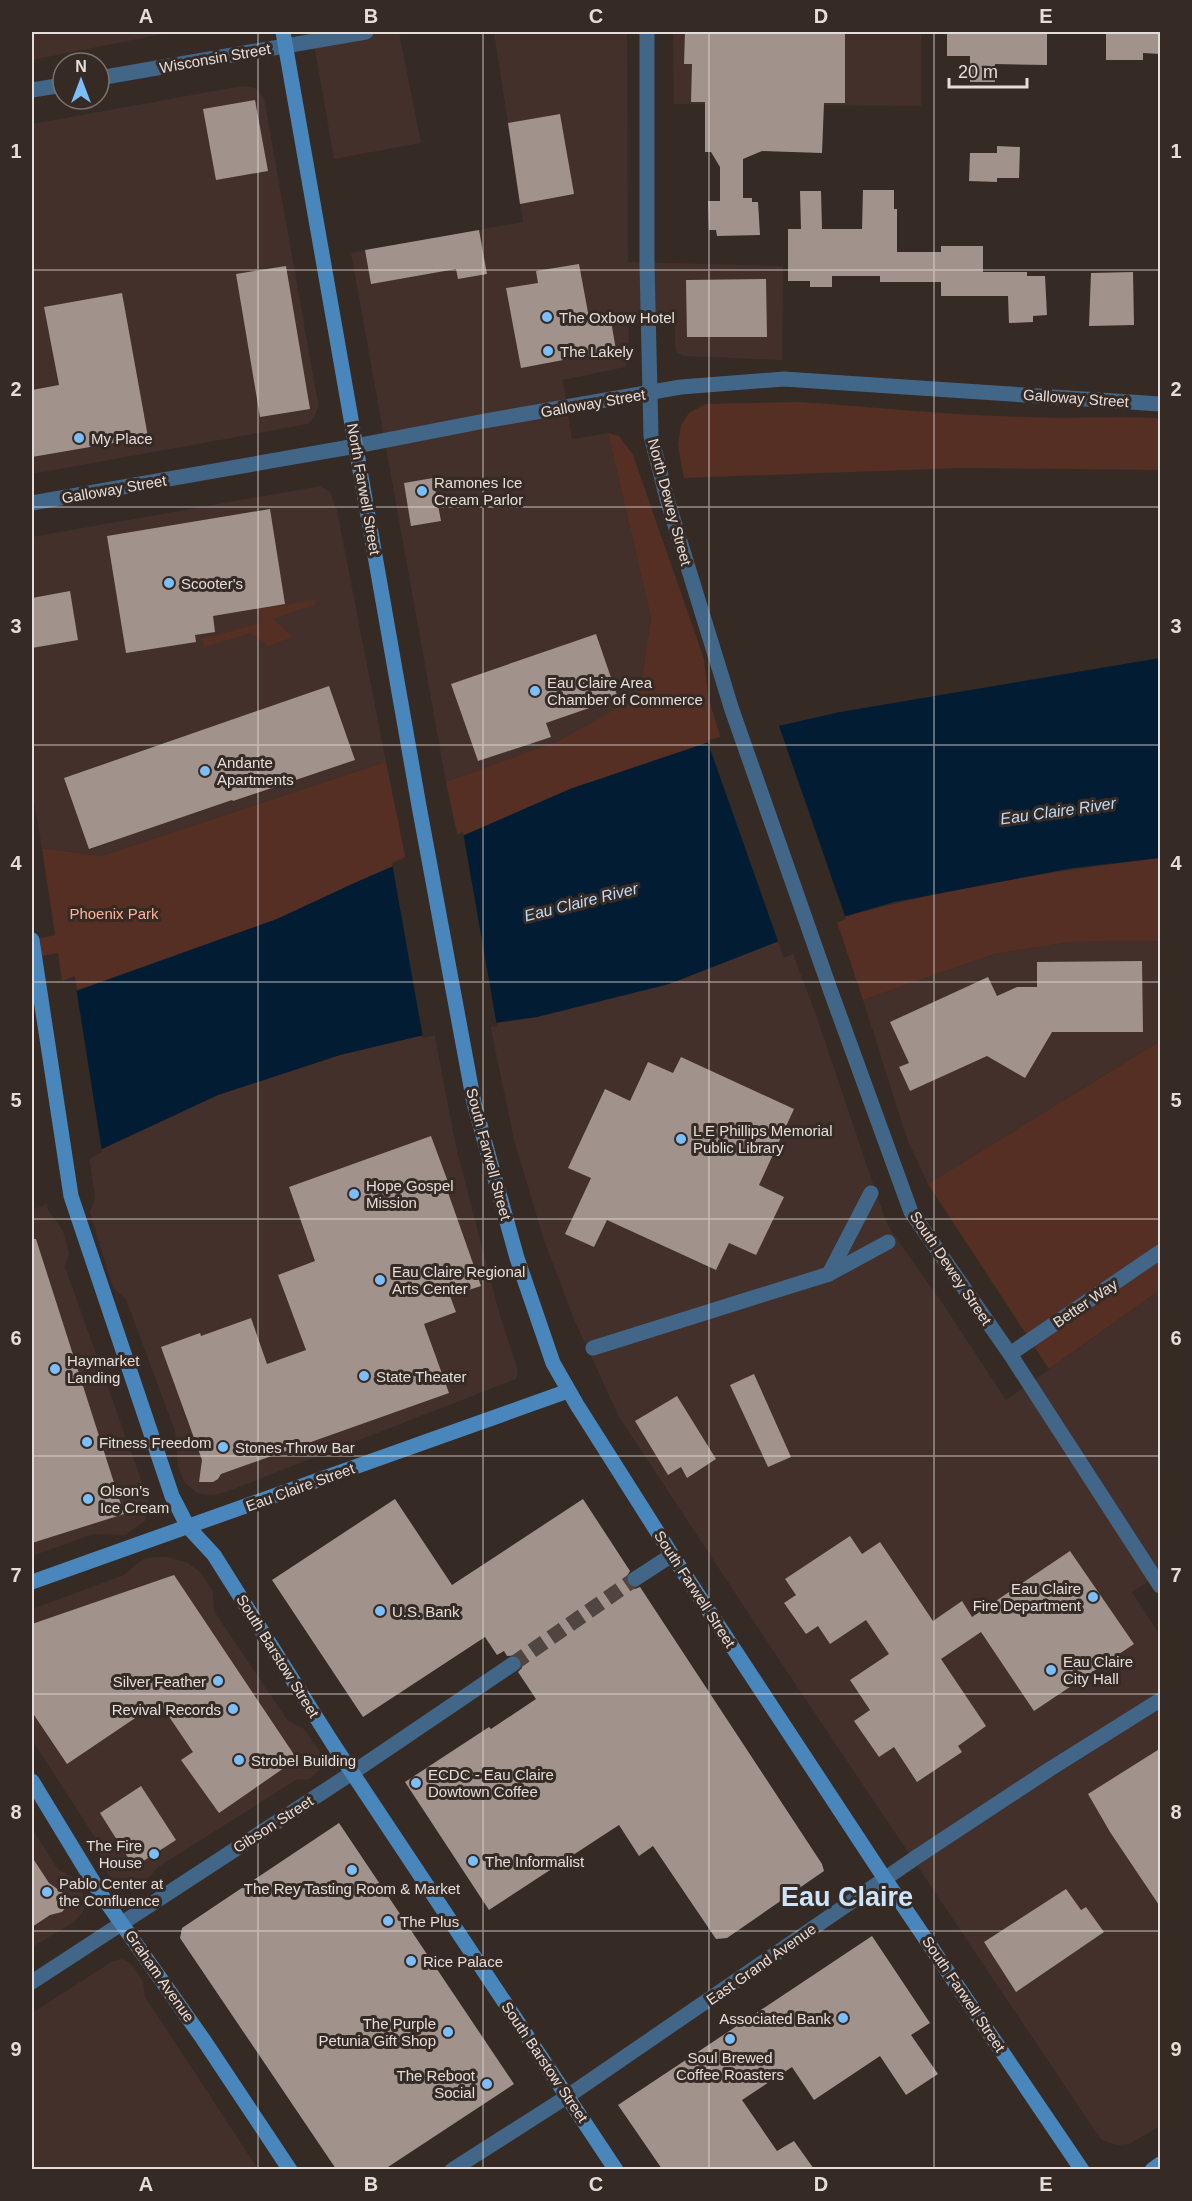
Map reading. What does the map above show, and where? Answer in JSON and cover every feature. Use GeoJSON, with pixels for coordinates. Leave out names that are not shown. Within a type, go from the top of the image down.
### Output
{"type":"FeatureCollection","features":[{"type":"Feature","properties":{"kind":"street","name":"Wisconsin Street"},"geometry":{"type":"LineString","coordinates":[[111,75],[284,39],[366,32]]}},
{"type":"Feature","properties":{"kind":"street","name":"North Dewey Street"},"geometry":{"type":"LineString","coordinates":[[647,32],[651,436],[667,499],[732,710],[781,849]]}},
{"type":"Feature","properties":{"kind":"street","name":"North Farwell Street"},"geometry":{"type":"LineString","coordinates":[[284,39],[445,947]]}},
{"type":"Feature","properties":{"kind":"street"},"geometry":{"type":"LineString","coordinates":[[32,90],[51,87]]}},
{"type":"Feature","properties":{"kind":"street","name":"Galloway Street"},"geometry":{"type":"LineString","coordinates":[[32,503],[681,387],[784,379],[1161,404]]}},
{"type":"Feature","properties":{"kind":"street","name":"South Dewey Street"},"geometry":{"type":"LineString","coordinates":[[781,849],[911,1212],[1010,1354],[1161,1586]]}},
{"type":"Feature","properties":{"kind":"street","name":"South Barstow Street"},"geometry":{"type":"LineString","coordinates":[[32,940],[70,1196],[172,1496],[188,1527],[214,1555],[352,1773],[616,2169]]}},
{"type":"Feature","properties":{"kind":"street","name":"South Farwell Street"},"geometry":{"type":"LineString","coordinates":[[445,947],[474,1102],[517,1258],[553,1363],[568,1391],[672,1555],[885,1879],[1082,2169]]}},
{"type":"Feature","properties":{"kind":"street"},"geometry":{"type":"LineString","coordinates":[[829,1274],[871,1193]]}},
{"type":"Feature","properties":{"kind":"street"},"geometry":{"type":"LineString","coordinates":[[593,1348],[829,1274],[888,1242]]}},
{"type":"Feature","properties":{"kind":"street","name":"Better Way"},"geometry":{"type":"LineString","coordinates":[[1010,1354],[1161,1251]]}},
{"type":"Feature","properties":{"kind":"street","name":"Eau Claire Street"},"geometry":{"type":"LineString","coordinates":[[32,1582],[568,1391]]}},
{"type":"Feature","properties":{"kind":"street"},"geometry":{"type":"LineString","coordinates":[[635,1579],[672,1555]]}},
{"type":"Feature","properties":{"kind":"street","name":"Gibson Street"},"geometry":{"type":"LineString","coordinates":[[32,1982],[352,1773],[513,1664]]}},
{"type":"Feature","properties":{"kind":"street","name":"East Grand Avenue"},"geometry":{"type":"LineString","coordinates":[[452,2169],[568,2097],[885,1879],[1050,1769],[1161,1700]]}},
{"type":"Feature","properties":{"kind":"street","name":"Graham Avenue"},"geometry":{"type":"LineString","coordinates":[[32,1781],[100,1893],[290,2169]]}},
{"type":"Feature","properties":{"kind":"street"},"geometry":{"type":"LineString","coordinates":[[1152,2169],[1161,2164]]}},
{"type":"Feature","properties":{"kind":"shaded area"},"geometry":{"type":"Polygon","coordinates":[[[32,32],[173,32],[77,51],[51,51],[51,56],[32,60],[32,32]]]}},
{"type":"Feature","properties":{"kind":"shaded area"},"geometry":{"type":"Polygon","coordinates":[[[312,32],[399,32],[421,143],[334,159],[312,32]]]}},
{"type":"Feature","properties":{"kind":"shaded area"},"geometry":{"type":"Polygon","coordinates":[[[494,32],[627,32],[628,262],[783,266],[782,360],[684,356],[677,353],[675,347],[675,325],[629,323],[628,362],[625,367],[563,380],[572,439],[608,433],[651,618],[639,697],[560,740],[446,782],[351,253],[523,222],[494,32]]]}},
{"type":"Feature","properties":{"kind":"shaded area"},"geometry":{"type":"Polygon","coordinates":[[[673,32],[921,32],[921,106],[674,104],[673,32]]]}},
{"type":"Feature","properties":{"kind":"shaded area"},"geometry":{"type":"Polygon","coordinates":[[[242,86],[256,88],[264,98],[318,408],[308,424],[32,474],[32,124],[242,86]]]}},
{"type":"Feature","properties":{"kind":"shaded area"},"geometry":{"type":"Polygon","coordinates":[[[320,486],[330,492],[337,511],[386,762],[101,856],[42,848],[32,791],[32,537],[320,486]]]}},
{"type":"Feature","properties":{"kind":"shaded area"},"geometry":{"type":"Polygon","coordinates":[[[778,941],[784,958],[793,954],[890,1229],[1006,1400],[1160,1290],[1160,1574],[1132,1592],[1160,1635],[1160,2126],[1129,2144],[1117,2145],[1102,2140],[1097,2134],[619,1417],[573,1317],[544,1240],[514,1140],[490,1024],[537,1017],[669,984],[778,941]]]}},
{"type":"Feature","properties":{"kind":"shaded area"},"geometry":{"type":"Polygon","coordinates":[[[1160,941],[1160,1041],[928,1184],[907,1139],[863,1000],[994,954],[1071,942],[1160,941]]]}},
{"type":"Feature","properties":{"kind":"shaded area"},"geometry":{"type":"Polygon","coordinates":[[[434,1032],[456,1147],[500,1316],[518,1371],[516,1379],[226,1492],[213,1495],[197,1493],[185,1483],[178,1468],[175,1431],[126,1299],[113,1288],[90,1212],[95,1198],[89,1155],[218,1095],[340,1055],[434,1032]]]}},
{"type":"Feature","properties":{"kind":"shaded area","name":"Haymarket Landing"},"geometry":{"type":"Polygon","coordinates":[[[47,1204],[48,1210],[63,1231],[69,1253],[65,1267],[150,1505],[145,1521],[125,1535],[93,1534],[32,1556],[32,1213],[34,1209],[47,1204]]]}},
{"type":"Feature","properties":{"kind":"shaded area"},"geometry":{"type":"Polygon","coordinates":[[[167,1557],[188,1563],[200,1572],[213,1592],[216,1614],[288,1721],[304,1729],[322,1756],[320,1769],[310,1779],[296,1780],[158,1867],[144,1883],[136,1888],[129,1888],[116,1883],[101,1865],[98,1842],[32,1740],[32,1609],[124,1575],[143,1559],[167,1557]]]}},
{"type":"Feature","properties":{"kind":"shaded area"},"geometry":{"type":"Polygon","coordinates":[[[32,1829],[58,1869],[74,1878],[86,1903],[82,1913],[74,1922],[32,1947],[32,1829]]]}},
{"type":"Feature","properties":{"kind":"shaded area"},"geometry":{"type":"Polygon","coordinates":[[[122,1959],[135,1969],[143,1982],[145,1997],[258,2169],[32,2169],[32,2013],[113,1961],[122,1959]]]}},
{"type":"Feature","properties":{"kind":"green space"},"geometry":{"type":"Polygon","coordinates":[[[800,402],[1041,418],[1160,418],[1160,470],[960,468],[684,478],[678,445],[681,425],[689,413],[706,404],[800,402]]]}},
{"type":"Feature","properties":{"kind":"green space"},"geometry":{"type":"Polygon","coordinates":[[[608,433],[619,436],[633,455],[704,659],[708,697],[721,739],[570,789],[458,838],[446,782],[560,740],[639,696],[651,618],[608,433]]]}},
{"type":"Feature","properties":{"kind":"green space"},"geometry":{"type":"Polygon","coordinates":[[[315,600],[315,604],[273,619],[293,637],[268,646],[251,633],[205,647],[202,639],[260,623],[258,609],[315,600]]]}},
{"type":"Feature","properties":{"kind":"green space","name":"Phoenix Park"},"geometry":{"type":"Polygon","coordinates":[[[386,762],[406,861],[277,919],[77,990],[75,976],[62,981],[58,953],[32,958],[32,940],[55,935],[42,848],[101,856],[386,762]]]}},
{"type":"Feature","properties":{"kind":"green space"},"geometry":{"type":"Polygon","coordinates":[[[1160,858],[1160,941],[1071,942],[994,954],[863,1000],[836,919],[997,882],[1160,858]]]}},
{"type":"Feature","properties":{"kind":"green space"},"geometry":{"type":"Polygon","coordinates":[[[1160,1041],[1160,1290],[1049,1369],[928,1184],[1160,1041]]]}},
{"type":"Feature","properties":{"kind":"water","name":"Eau Claire River"},"geometry":{"type":"Polygon","coordinates":[[[1160,658],[1160,858],[1073,868],[894,902],[836,919],[669,984],[537,1017],[445,1030],[340,1055],[218,1095],[89,1155],[32,1007],[277,919],[570,789],[709,742],[840,712],[1160,658]]]}},
{"type":"Feature","properties":{"kind":"pier"},"geometry":{"type":"Polygon","coordinates":[[[778,723],[846,919],[779,944],[707,740],[778,723]]]}},
{"type":"Feature","properties":{"kind":"pier"},"geometry":{"type":"Polygon","coordinates":[[[463,832],[497,1026],[423,1038],[392,863],[463,832]]]}},
{"type":"Feature","properties":{"kind":"pier"},"geometry":{"type":"Polygon","coordinates":[[[76,987],[102,1152],[32,1190],[32,1004],[76,987]]]}},
{"type":"Feature","properties":{"kind":"building"},"geometry":{"type":"Polygon","coordinates":[[[685,32],[845,32],[845,103],[824,103],[822,153],[762,151],[743,159],[743,198],[752,198],[752,202],[758,202],[760,235],[717,236],[716,230],[709,230],[708,201],[720,201],[720,167],[711,152],[705,152],[705,102],[691,102],[692,64],[684,64],[685,32]]]}},
{"type":"Feature","properties":{"kind":"building"},"geometry":{"type":"Polygon","coordinates":[[[947,32],[1047,32],[1047,65],[995,64],[995,82],[970,82],[970,56],[947,56],[947,32]]]}},
{"type":"Feature","properties":{"kind":"building"},"geometry":{"type":"Polygon","coordinates":[[[1106,32],[1161,32],[1161,54],[1143,53],[1143,60],[1106,60],[1106,32]]]}},
{"type":"Feature","properties":{"kind":"building"},"geometry":{"type":"Polygon","coordinates":[[[255,100],[268,171],[216,180],[203,109],[255,100]]]}},
{"type":"Feature","properties":{"kind":"building"},"geometry":{"type":"Polygon","coordinates":[[[560,114],[574,194],[520,204],[508,123],[560,114]]]}},
{"type":"Feature","properties":{"kind":"building"},"geometry":{"type":"Polygon","coordinates":[[[997,146],[1020,147],[1019,178],[997,178],[997,182],[969,181],[970,153],[997,153],[997,146]]]}},
{"type":"Feature","properties":{"kind":"building"},"geometry":{"type":"Polygon","coordinates":[[[863,190],[894,190],[894,209],[897,209],[897,252],[941,252],[941,246],[983,246],[983,272],[1027,272],[1027,276],[1045,276],[1047,315],[1033,316],[1033,322],[1009,323],[1008,296],[941,296],[941,282],[880,282],[880,276],[832,276],[832,287],[810,287],[810,281],[788,281],[788,229],[801,229],[800,191],[821,191],[822,229],[862,229],[863,190]]]}},
{"type":"Feature","properties":{"kind":"building"},"geometry":{"type":"Polygon","coordinates":[[[479,230],[487,274],[458,279],[456,269],[371,284],[365,250],[479,230]]]}},
{"type":"Feature","properties":{"kind":"building"},"geometry":{"type":"Polygon","coordinates":[[[579,264],[589,318],[610,315],[616,350],[521,368],[506,288],[538,283],[536,271],[579,264]]]}},
{"type":"Feature","properties":{"kind":"building"},"geometry":{"type":"Polygon","coordinates":[[[286,266],[310,409],[260,417],[236,274],[286,266]]]}},
{"type":"Feature","properties":{"kind":"building"},"geometry":{"type":"Polygon","coordinates":[[[1133,272],[1134,325],[1089,326],[1091,273],[1133,272]]]}},
{"type":"Feature","properties":{"kind":"building"},"geometry":{"type":"Polygon","coordinates":[[[766,279],[767,337],[687,337],[686,280],[766,279]]]}},
{"type":"Feature","properties":{"kind":"building"},"geometry":{"type":"Polygon","coordinates":[[[122,293],[148,437],[32,457],[32,390],[59,385],[44,307],[122,293]]]}},
{"type":"Feature","properties":{"kind":"building"},"geometry":{"type":"Polygon","coordinates":[[[433,478],[441,521],[411,526],[404,483],[433,478]]]}},
{"type":"Feature","properties":{"kind":"building"},"geometry":{"type":"Polygon","coordinates":[[[270,509],[285,604],[213,616],[215,632],[195,635],[196,642],[126,653],[107,536],[270,509]]]}},
{"type":"Feature","properties":{"kind":"building"},"geometry":{"type":"Polygon","coordinates":[[[70,591],[78,640],[32,648],[32,598],[70,591]]]}},
{"type":"Feature","properties":{"kind":"building","name":"Eau Claire Area Chamber of Commerce"},"geometry":{"type":"Polygon","coordinates":[[[596,634],[618,698],[546,723],[551,737],[478,761],[451,684],[596,634]]]}},
{"type":"Feature","properties":{"kind":"building","name":"Andante Apartments"},"geometry":{"type":"Polygon","coordinates":[[[329,686],[355,760],[89,849],[64,778],[329,686]]]}},
{"type":"Feature","properties":{"kind":"building"},"geometry":{"type":"Polygon","coordinates":[[[1142,961],[1143,1032],[1052,1032],[1025,1078],[987,1056],[910,1091],[899,1067],[909,1063],[890,1022],[988,977],[997,996],[1017,987],[1037,987],[1037,962],[1142,961]]]}},
{"type":"Feature","properties":{"kind":"building","name":"L E Phillips Memorial Public Library"},"geometry":{"type":"Polygon","coordinates":[[[681,1057],[794,1109],[759,1185],[784,1197],[756,1255],[729,1243],[716,1270],[607,1220],[594,1247],[565,1234],[591,1178],[568,1168],[605,1089],[630,1101],[648,1062],[673,1073],[681,1057]]]}},
{"type":"Feature","properties":{"kind":"building"},"geometry":{"type":"Polygon","coordinates":[[[431,1136],[448,1182],[445,1184],[481,1286],[450,1296],[456,1312],[424,1324],[449,1393],[221,1474],[213,1482],[199,1482],[202,1460],[161,1347],[251,1318],[267,1364],[306,1350],[278,1275],[315,1261],[289,1187],[431,1136]]]}},
{"type":"Feature","properties":{"kind":"building","name":"Haymarket Landing"},"geometry":{"type":"Polygon","coordinates":[[[32,1239],[36,1239],[124,1514],[32,1543],[32,1239]]]}},
{"type":"Feature","properties":{"kind":"building"},"geometry":{"type":"Polygon","coordinates":[[[754,1374],[791,1457],[768,1467],[730,1385],[754,1374]]]}},
{"type":"Feature","properties":{"kind":"building"},"geometry":{"type":"Polygon","coordinates":[[[677,1396],[716,1459],[687,1478],[681,1467],[668,1475],[635,1421],[677,1396]]]}},
{"type":"Feature","properties":{"kind":"building"},"geometry":{"type":"Polygon","coordinates":[[[395,1499],[452,1585],[583,1499],[630,1571],[625,1579],[627,1585],[635,1589],[640,1587],[822,1864],[824,1871],[727,1938],[716,1939],[653,1846],[639,1856],[619,1825],[489,1910],[405,1782],[536,1699],[518,1672],[522,1668],[521,1659],[517,1655],[507,1656],[504,1651],[497,1655],[485,1637],[363,1717],[272,1580],[395,1499]]]}},
{"type":"Feature","properties":{"kind":"building","name":"Eau Claire City Hall"},"geometry":{"type":"Polygon","coordinates":[[[850,1536],[862,1554],[880,1542],[933,1621],[962,1601],[972,1617],[1070,1551],[1134,1644],[1034,1711],[981,1632],[941,1659],[986,1726],[958,1746],[962,1752],[917,1782],[894,1747],[879,1757],[854,1721],[870,1710],[850,1680],[889,1654],[866,1620],[830,1644],[818,1626],[806,1634],[784,1603],[796,1595],[785,1579],[850,1536]]]}},
{"type":"Feature","properties":{"kind":"building"},"geometry":{"type":"Polygon","coordinates":[[[174,1575],[297,1759],[219,1813],[181,1760],[193,1752],[159,1702],[67,1764],[32,1712],[32,1624],[174,1575]]]}},
{"type":"Feature","properties":{"kind":"building"},"geometry":{"type":"Polygon","coordinates":[[[1161,1748],[1161,1908],[1110,1832],[1088,1794],[1161,1748]]]}},
{"type":"Feature","properties":{"kind":"building"},"geometry":{"type":"Polygon","coordinates":[[[141,1786],[176,1840],[134,1867],[100,1813],[141,1786]]]}},
{"type":"Feature","properties":{"kind":"building"},"geometry":{"type":"Polygon","coordinates":[[[339,1823],[514,2084],[385,2169],[336,2169],[180,1938],[182,1928],[339,1823]]]}},
{"type":"Feature","properties":{"kind":"building","name":"Pablo Center at the Confluence"},"geometry":{"type":"Polygon","coordinates":[[[32,1857],[49,1883],[63,1893],[67,1900],[62,1912],[50,1915],[32,1927],[32,1857]]]}},
{"type":"Feature","properties":{"kind":"building"},"geometry":{"type":"Polygon","coordinates":[[[1066,1889],[1081,1910],[1086,1907],[1104,1932],[1016,1992],[984,1942],[1066,1889]]]}},
{"type":"Feature","properties":{"kind":"building"},"geometry":{"type":"Polygon","coordinates":[[[872,1936],[930,2023],[911,2035],[938,2074],[906,2095],[880,2056],[814,2100],[792,2067],[742,2100],[777,2151],[794,2141],[814,2169],[662,2169],[618,2105],[872,1936]]]}},
{"type":"Feature","properties":{"kind":"tunnel"},"geometry":{"type":"LineString","coordinates":[[513,1664],[635,1579]]}},
{"type":"Feature","properties":{"kind":"place","name":"The Oxbow Hotel"},"geometry":{"type":"Point","coordinates":[547,317]}},
{"type":"Feature","properties":{"kind":"place","name":"The Lakely"},"geometry":{"type":"Point","coordinates":[548,351]}},
{"type":"Feature","properties":{"kind":"place","name":"My Place"},"geometry":{"type":"Point","coordinates":[79,438]}},
{"type":"Feature","properties":{"kind":"place","name":"Ramones Ice Cream Parlor"},"geometry":{"type":"Point","coordinates":[422,491]}},
{"type":"Feature","properties":{"kind":"place","name":"Scooter's"},"geometry":{"type":"Point","coordinates":[169,583]}},
{"type":"Feature","properties":{"kind":"place","name":"Eau Claire Area Chamber of Commerce"},"geometry":{"type":"Point","coordinates":[535,691]}},
{"type":"Feature","properties":{"kind":"place","name":"Andante Apartments"},"geometry":{"type":"Point","coordinates":[205,771]}},
{"type":"Feature","properties":{"kind":"place","name":"L E Phillips Memorial Public Library"},"geometry":{"type":"Point","coordinates":[681,1139]}},
{"type":"Feature","properties":{"kind":"place","name":"Hope Gospel Mission"},"geometry":{"type":"Point","coordinates":[354,1194]}},
{"type":"Feature","properties":{"kind":"place","name":"Eau Claire Regional Arts Center"},"geometry":{"type":"Point","coordinates":[380,1280]}},
{"type":"Feature","properties":{"kind":"place","name":"Haymarket Landing"},"geometry":{"type":"Point","coordinates":[55,1369]}},
{"type":"Feature","properties":{"kind":"place","name":"State Theater"},"geometry":{"type":"Point","coordinates":[364,1376]}},
{"type":"Feature","properties":{"kind":"place","name":"Fitness Freedom"},"geometry":{"type":"Point","coordinates":[87,1442]}},
{"type":"Feature","properties":{"kind":"place","name":"Stones Throw Bar"},"geometry":{"type":"Point","coordinates":[223,1447]}},
{"type":"Feature","properties":{"kind":"place","name":"Olson's Ice Cream"},"geometry":{"type":"Point","coordinates":[88,1499]}},
{"type":"Feature","properties":{"kind":"place","name":"Eau Claire Fire Department"},"geometry":{"type":"Point","coordinates":[1093,1597]}},
{"type":"Feature","properties":{"kind":"place","name":"U.S. Bank"},"geometry":{"type":"Point","coordinates":[380,1611]}},
{"type":"Feature","properties":{"kind":"place","name":"Eau Claire City Hall"},"geometry":{"type":"Point","coordinates":[1051,1670]}},
{"type":"Feature","properties":{"kind":"place","name":"Silver Feather"},"geometry":{"type":"Point","coordinates":[218,1681]}},
{"type":"Feature","properties":{"kind":"place","name":"Revival Records"},"geometry":{"type":"Point","coordinates":[233,1709]}},
{"type":"Feature","properties":{"kind":"place","name":"Strobel Building"},"geometry":{"type":"Point","coordinates":[239,1760]}},
{"type":"Feature","properties":{"kind":"place","name":"ECDC - Eau Claire Dowtown Coffee"},"geometry":{"type":"Point","coordinates":[416,1783]}},
{"type":"Feature","properties":{"kind":"place","name":"The Fire House"},"geometry":{"type":"Point","coordinates":[154,1854]}},
{"type":"Feature","properties":{"kind":"place","name":"The Informalist"},"geometry":{"type":"Point","coordinates":[473,1861]}},
{"type":"Feature","properties":{"kind":"place","name":"The Rey Tasting Room & Market"},"geometry":{"type":"Point","coordinates":[352,1870]}},
{"type":"Feature","properties":{"kind":"place","name":"Pablo Center at the Confluence"},"geometry":{"type":"Point","coordinates":[47,1892]}},
{"type":"Feature","properties":{"kind":"place","name":"The Plus"},"geometry":{"type":"Point","coordinates":[388,1921]}},
{"type":"Feature","properties":{"kind":"place","name":"Rice Palace"},"geometry":{"type":"Point","coordinates":[411,1961]}},
{"type":"Feature","properties":{"kind":"place","name":"Associated Bank"},"geometry":{"type":"Point","coordinates":[843,2018]}},
{"type":"Feature","properties":{"kind":"place","name":"The Purple Petunia Gift Shop"},"geometry":{"type":"Point","coordinates":[448,2032]}},
{"type":"Feature","properties":{"kind":"place","name":"Soul Brewed Coffee Roasters"},"geometry":{"type":"Point","coordinates":[730,2039]}},
{"type":"Feature","properties":{"kind":"place","name":"The Reboot Social"},"geometry":{"type":"Point","coordinates":[487,2084]}},
{"type":"Feature","properties":{"kind":"district","name":"Eau Claire"},"geometry":{"type":"Point","coordinates":[847,1897]}}]}
